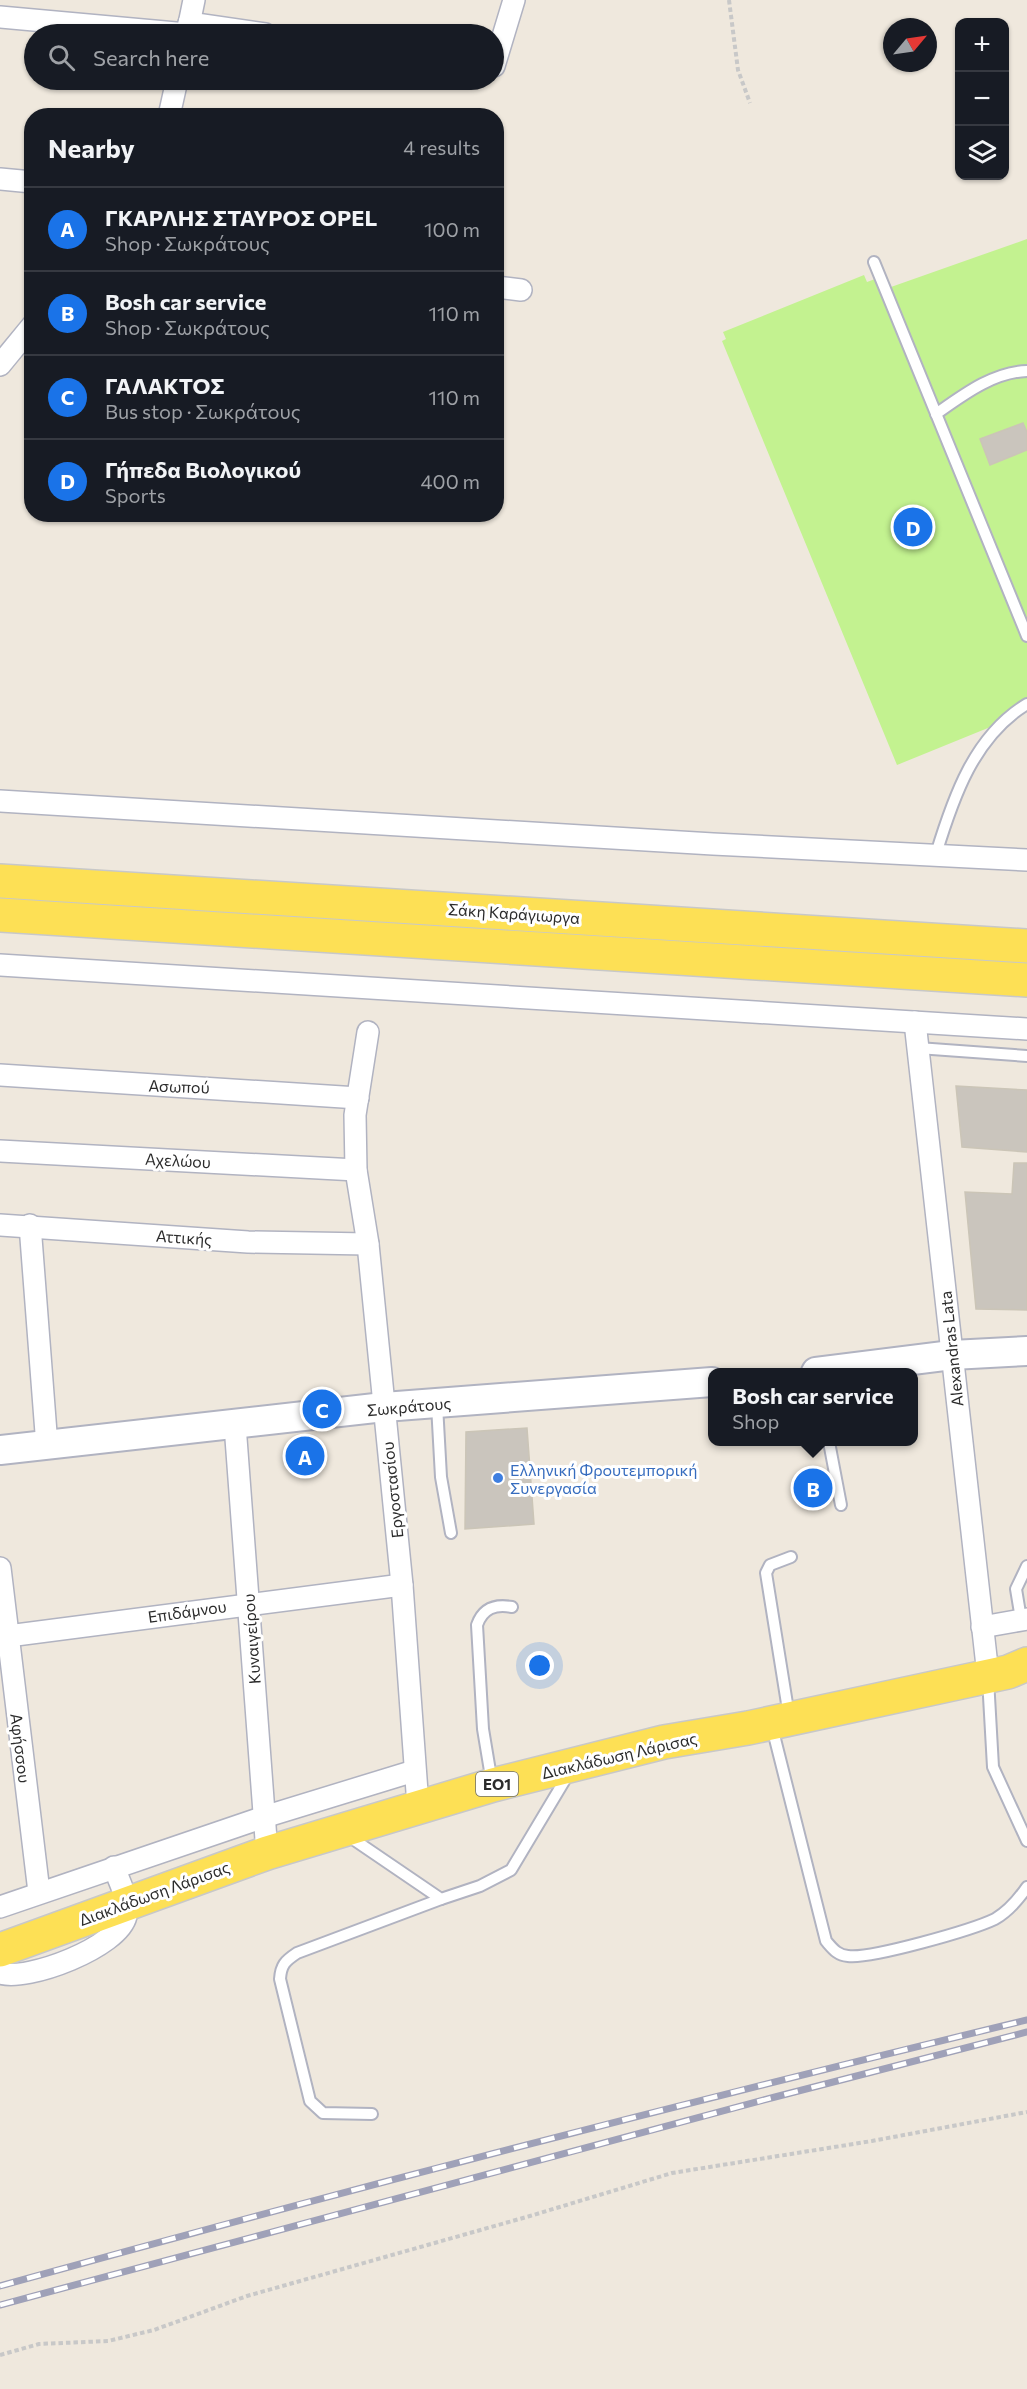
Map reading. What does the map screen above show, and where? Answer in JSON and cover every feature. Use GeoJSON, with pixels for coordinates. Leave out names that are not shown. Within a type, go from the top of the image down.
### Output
{"type":"FeatureCollection","features":[{"type":"Feature","properties":{"kind":"main road","name":"Σάκη Καράγιωργα"},"geometry":{"type":"LineString","coordinates":[[0,881],[1027,945]]}},
{"type":"Feature","properties":{"kind":"main road","name":"Σάκη Καράγιωργα"},"geometry":{"type":"LineString","coordinates":[[0,915],[1027,980]]}},
{"type":"Feature","properties":{"kind":"main road"},"geometry":{"type":"LineString","coordinates":[[848,1368],[952,1355],[1027,1350]]}},
{"type":"Feature","properties":{"kind":"main road","name":"Σωκράτους"},"geometry":{"type":"LineString","coordinates":[[0,1450],[384,1407],[708,1382]]}},
{"type":"Feature","properties":{"kind":"main road","name":"Διακλάδωση Λάρισας"},"geometry":{"type":"LineString","coordinates":[[0,1950],[126,1902],[267,1853],[492,1785],[664,1742],[1013,1671]]}},
{"type":"Feature","properties":{"kind":"street"},"geometry":{"type":"LineString","coordinates":[[189,24],[194,0]]}},
{"type":"Feature","properties":{"kind":"street"},"geometry":{"type":"LineString","coordinates":[[504,33],[514,0]]}},
{"type":"Feature","properties":{"kind":"street"},"geometry":{"type":"LineString","coordinates":[[0,17],[94,24]]}},
{"type":"Feature","properties":{"kind":"street"},"geometry":{"type":"LineString","coordinates":[[171,108],[175,90]]}},
{"type":"Feature","properties":{"kind":"street"},"geometry":{"type":"LineString","coordinates":[[0,179],[24,181]]}},
{"type":"Feature","properties":{"kind":"street"},"geometry":{"type":"LineString","coordinates":[[504,288],[521,290]]}},
{"type":"Feature","properties":{"kind":"street"},"geometry":{"type":"LineString","coordinates":[[0,365],[24,336]]}},
{"type":"Feature","properties":{"kind":"street"},"geometry":{"type":"LineString","coordinates":[[0,801],[713,844],[1027,860]]}},
{"type":"Feature","properties":{"kind":"street"},"geometry":{"type":"LineString","coordinates":[[0,965],[1027,1029]]}},
{"type":"Feature","properties":{"kind":"street","name":"Alexandras Lata"},"geometry":{"type":"LineString","coordinates":[[915,1022],[982,1627],[1013,1671]]}},
{"type":"Feature","properties":{"kind":"street","name":"Εργοστασίου"},"geometry":{"type":"LineString","coordinates":[[368,1032],[358,1098],[356,1170],[368,1244],[402,1585],[418,1806]]}},
{"type":"Feature","properties":{"kind":"street","name":"Ασωπού"},"geometry":{"type":"LineString","coordinates":[[0,1075],[358,1098]]}},
{"type":"Feature","properties":{"kind":"street","name":"Αχελώου"},"geometry":{"type":"LineString","coordinates":[[0,1151],[356,1170]]}},
{"type":"Feature","properties":{"kind":"street","name":"Αττικής"},"geometry":{"type":"LineString","coordinates":[[0,1225],[30,1225],[248,1242],[368,1244]]}},
{"type":"Feature","properties":{"kind":"street"},"geometry":{"type":"LineString","coordinates":[[30,1225],[47,1446]]}},
{"type":"Feature","properties":{"kind":"street","name":"Κυναιγείρου"},"geometry":{"type":"LineString","coordinates":[[235,1425],[267,1853]]}},
{"type":"Feature","properties":{"kind":"street","name":"Αφήσσου"},"geometry":{"type":"LineString","coordinates":[[0,1568],[8,1636],[6,1685],[39,1892]]}},
{"type":"Feature","properties":{"kind":"street","name":"Επιδάμνου"},"geometry":{"type":"LineString","coordinates":[[8,1636],[248,1603],[402,1585]]}},
{"type":"Feature","properties":{"kind":"street"},"geometry":{"type":"LineString","coordinates":[[982,1627],[1024,1619]]}},
{"type":"Feature","properties":{"kind":"street"},"geometry":{"type":"LineString","coordinates":[[0,1906],[264,1816],[414,1771]]}},
{"type":"Feature","properties":{"kind":"street"},"geometry":{"type":"LineString","coordinates":[[0,1973],[18,1976],[31,1974],[105,1942],[123,1924],[126,1902],[114,1867]]}},
{"type":"Feature","properties":{"kind":"lane"},"geometry":{"type":"LineString","coordinates":[[874,262],[970,491],[1027,636]]}},
{"type":"Feature","properties":{"kind":"lane"},"geometry":{"type":"LineString","coordinates":[[936,414],[982,384],[1015,372],[1027,371]]}},
{"type":"Feature","properties":{"kind":"lane"},"geometry":{"type":"LineString","coordinates":[[936,854],[959,786],[978,753],[1005,720],[1027,704]]}},
{"type":"Feature","properties":{"kind":"lane"},"geometry":{"type":"LineString","coordinates":[[918,1048],[1027,1056]]}},
{"type":"Feature","properties":{"kind":"lane"},"geometry":{"type":"LineString","coordinates":[[437,1403],[441,1477],[451,1533]]}},
{"type":"Feature","properties":{"kind":"lane"},"geometry":{"type":"LineString","coordinates":[[830,1446],[841,1505]]}},
{"type":"Feature","properties":{"kind":"lane"},"geometry":{"type":"LineString","coordinates":[[790,1557],[770,1565],[766,1573],[780,1720],[826,1941],[835,1952],[849,1957],[914,1945],[994,1919],[1015,1905],[1027,1887]]}},
{"type":"Feature","properties":{"kind":"lane"},"geometry":{"type":"LineString","coordinates":[[1024,1619],[1016,1589],[1027,1566]]}},
{"type":"Feature","properties":{"kind":"lane"},"geometry":{"type":"LineString","coordinates":[[492,1785],[483,1729],[477,1625],[480,1616],[489,1608],[497,1605],[512,1606]]}},
{"type":"Feature","properties":{"kind":"lane"},"geometry":{"type":"LineString","coordinates":[[1013,1671],[993,1767],[1027,1841]]}},
{"type":"Feature","properties":{"kind":"lane"},"geometry":{"type":"LineString","coordinates":[[372,2114],[323,2113],[310,2101],[280,1979],[281,1968],[285,1960],[297,1953],[480,1886],[511,1870],[575,1764]]}},
{"type":"Feature","properties":{"kind":"lane"},"geometry":{"type":"LineString","coordinates":[[339,1830],[441,1899]]}},
{"type":"Feature","properties":{"kind":"path"},"geometry":{"type":"LineString","coordinates":[[729,0],[738,70],[750,103]]}},
{"type":"Feature","properties":{"kind":"path"},"geometry":{"type":"LineString","coordinates":[[0,2355],[39,2344],[108,2341],[154,2330],[247,2296],[530,2216],[672,2172],[872,2141],[1027,2112]]}},
{"type":"Feature","properties":{"kind":"green space"},"geometry":{"type":"Polygon","coordinates":[[[1027,239],[1027,712],[897,765],[722,341],[726,339],[723,332],[864,275],[867,282],[886,275],[891,287],[1027,239]]]}},
{"type":"Feature","properties":{"kind":"building"},"geometry":{"type":"Polygon","coordinates":[[[1023,423],[1027,432],[1027,450],[990,465],[980,439],[1023,423]]]}},
{"type":"Feature","properties":{"kind":"building"},"geometry":{"type":"Polygon","coordinates":[[[956,1086],[1027,1090],[1027,1152],[962,1147],[956,1086]]]}},
{"type":"Feature","properties":{"kind":"building"},"geometry":{"type":"Polygon","coordinates":[[[1014,1163],[1027,1163],[1027,1310],[976,1309],[965,1192],[1012,1194],[1014,1163]]]}},
{"type":"Feature","properties":{"kind":"building","name":"Ελληνική Φρουτεμπορική Συνεργασία"},"geometry":{"type":"Polygon","coordinates":[[[527,1428],[534,1524],[465,1529],[466,1432],[527,1428]]]}},
{"type":"Feature","properties":{"kind":"railway"},"geometry":{"type":"LineString","coordinates":[[0,2286],[512,2148],[1027,2020]]}},
{"type":"Feature","properties":{"kind":"railway"},"geometry":{"type":"LineString","coordinates":[[0,2305],[775,2097],[1027,2032]]}},
{"type":"Feature","properties":{"kind":"place","name":"Γήπεδα Βιολογικού"},"geometry":{"type":"Point","coordinates":[913,527]}},
{"type":"Feature","properties":{"kind":"place","name":"ΓΑΛΑΚΤΟΣ"},"geometry":{"type":"Point","coordinates":[322,1409]}},
{"type":"Feature","properties":{"kind":"place","name":"ΓΚΑΡΛΗΣ ΣΤΑΥΡΟΣ OPEL"},"geometry":{"type":"Point","coordinates":[305,1456]}},
{"type":"Feature","properties":{"kind":"place","name":"Ελληνική Φρουτεμπορική Συνεργασία"},"geometry":{"type":"Point","coordinates":[498,1478]}},
{"type":"Feature","properties":{"kind":"place","name":"Bosh car service"},"geometry":{"type":"Point","coordinates":[813,1488]}}]}
